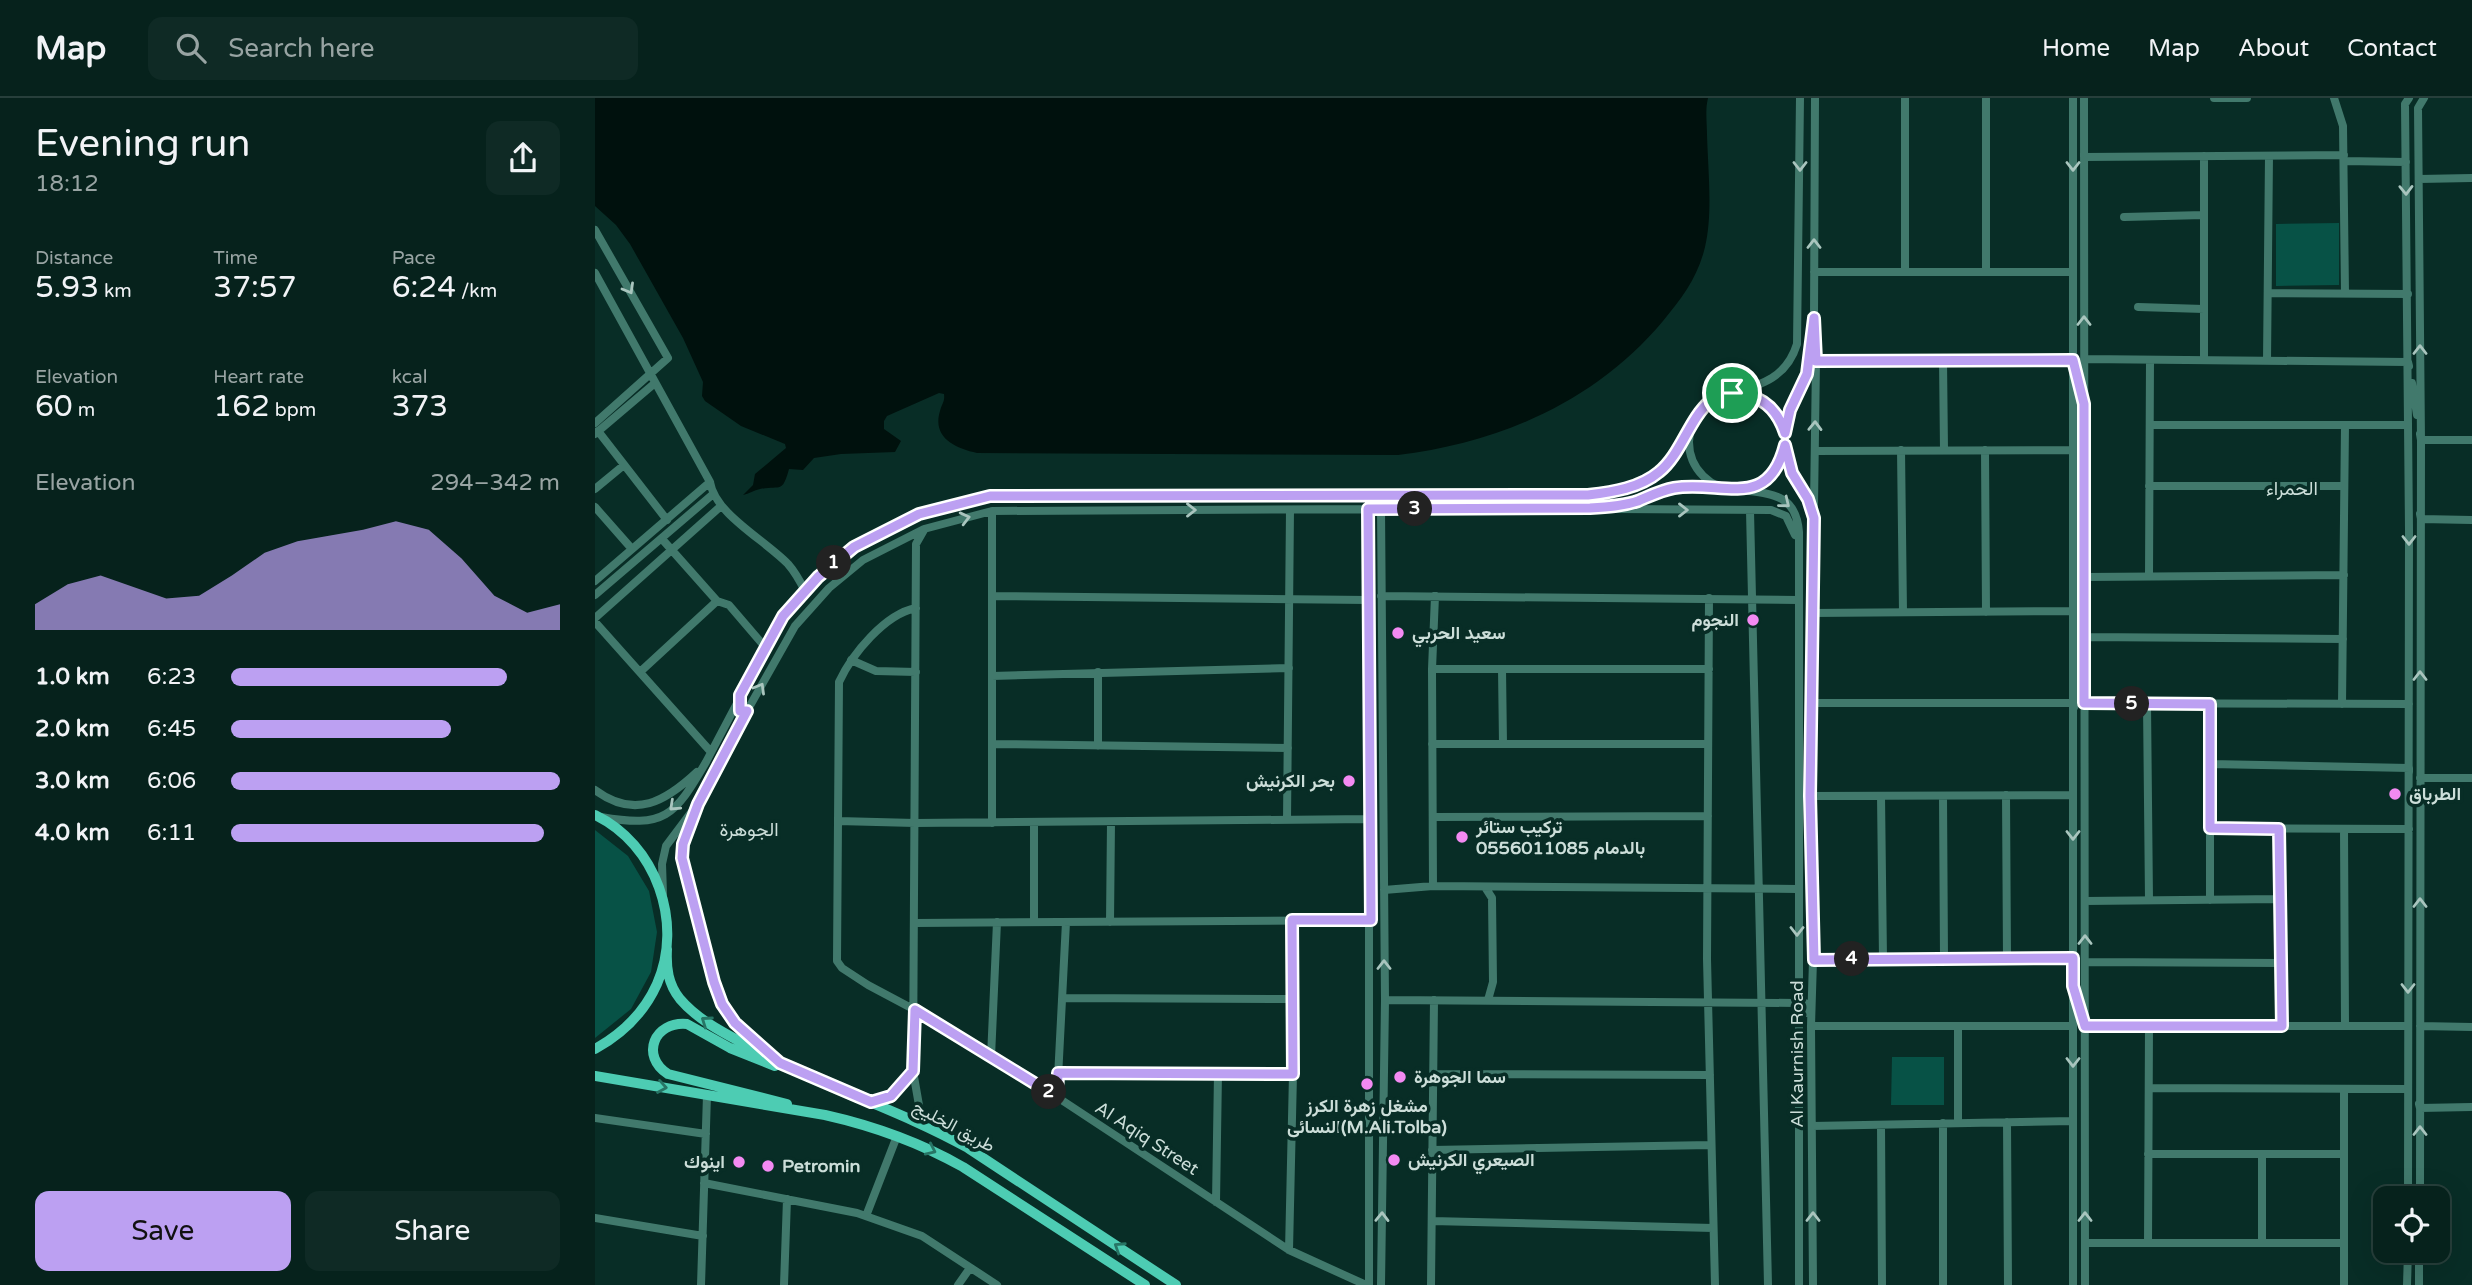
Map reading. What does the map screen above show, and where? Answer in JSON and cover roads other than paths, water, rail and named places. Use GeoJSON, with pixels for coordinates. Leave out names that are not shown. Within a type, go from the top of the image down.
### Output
{"type":"FeatureCollection","features":[{"type":"Feature","properties":{"kind":"main road"},"geometry":{"type":"LineString","coordinates":[[595,1049],[611,1040],[638,1015],[657,984],[667,949],[664,900],[650,867],[628,838],[597,816]]}},
{"type":"Feature","properties":{"kind":"main road","name":"طريق الخليج"},"geometry":{"type":"LineString","coordinates":[[667,949],[667,974],[673,989],[685,1004],[723,1033],[780,1063],[940,1132],[968,1147],[1176,1285]]}},
{"type":"Feature","properties":{"kind":"main road"},"geometry":{"type":"LineString","coordinates":[[825,1083],[750,1058],[687,1024],[665,1027],[653,1044],[655,1059],[662,1070],[669,1074],[759,1095],[825,1115]]}},
{"type":"Feature","properties":{"kind":"main road","name":"طريق الخليج"},"geometry":{"type":"LineString","coordinates":[[595,1076],[825,1115],[897,1136],[933,1150],[963,1167],[1145,1285]]}},
{"type":"Feature","properties":{"kind":"street"},"geometry":{"type":"LineString","coordinates":[[597,816],[643,822],[664,816],[683,798],[712,752],[783,616],[818,577],[854,547],[919,514],[990,496],[1588,495],[1619,490],[1642,482],[1661,471],[1673,457],[1697,414],[1706,404],[1719,397],[1762,384],[1776,376],[1787,366],[1797,344],[1800,98]]}},
{"type":"Feature","properties":{"kind":"street"},"geometry":{"type":"LineString","coordinates":[[1814,518],[1808,499],[1792,473],[1785,433],[1790,410],[1807,374],[1814,318],[1815,98]]}},
{"type":"Feature","properties":{"kind":"street"},"geometry":{"type":"LineString","coordinates":[[1905,98],[1905,272]]}},
{"type":"Feature","properties":{"kind":"street"},"geometry":{"type":"LineString","coordinates":[[1986,98],[1986,271]]}},
{"type":"Feature","properties":{"kind":"street"},"geometry":{"type":"LineString","coordinates":[[2073,98],[2084,157]]}},
{"type":"Feature","properties":{"kind":"street"},"geometry":{"type":"LineString","coordinates":[[2073,98],[2073,1285]]}},
{"type":"Feature","properties":{"kind":"street"},"geometry":{"type":"LineString","coordinates":[[2084,98],[2085,1285]]}},
{"type":"Feature","properties":{"kind":"street"},"geometry":{"type":"LineString","coordinates":[[2214,98],[2247,98]]}},
{"type":"Feature","properties":{"kind":"street"},"geometry":{"type":"LineString","coordinates":[[2333,98],[2343,126],[2345,293]]}},
{"type":"Feature","properties":{"kind":"street"},"geometry":{"type":"LineString","coordinates":[[2420,1186],[2421,440],[2418,108],[2424,98]]}},
{"type":"Feature","properties":{"kind":"street"},"geometry":{"type":"LineString","coordinates":[[2405,99],[2408,294],[2408,1186]]}},
{"type":"Feature","properties":{"kind":"street"},"geometry":{"type":"LineString","coordinates":[[2204,156],[2204,360]]}},
{"type":"Feature","properties":{"kind":"street"},"geometry":{"type":"LineString","coordinates":[[2084,157],[2269,156],[2406,162]]}},
{"type":"Feature","properties":{"kind":"street"},"geometry":{"type":"LineString","coordinates":[[2267,360],[2269,156]]}},
{"type":"Feature","properties":{"kind":"street"},"geometry":{"type":"LineString","coordinates":[[2419,179],[2472,178]]}},
{"type":"Feature","properties":{"kind":"street"},"geometry":{"type":"LineString","coordinates":[[2124,217],[2204,215]]}},
{"type":"Feature","properties":{"kind":"street"},"geometry":{"type":"LineString","coordinates":[[595,230],[668,358],[652,378],[596,424],[667,520]]}},
{"type":"Feature","properties":{"kind":"street"},"geometry":{"type":"LineString","coordinates":[[595,272],[710,482],[712,495],[788,564],[805,591]]}},
{"type":"Feature","properties":{"kind":"street"},"geometry":{"type":"LineString","coordinates":[[1814,272],[2073,272]]}},
{"type":"Feature","properties":{"kind":"street"},"geometry":{"type":"LineString","coordinates":[[2268,293],[2408,294]]}},
{"type":"Feature","properties":{"kind":"street"},"geometry":{"type":"LineString","coordinates":[[2138,307],[2204,309]]}},
{"type":"Feature","properties":{"kind":"street","name":"Al Kaurnish Road"},"geometry":{"type":"LineString","coordinates":[[1813,1285],[1811,1026],[1814,960],[1810,703],[1816,361],[1814,318]]}},
{"type":"Feature","properties":{"kind":"street"},"geometry":{"type":"LineString","coordinates":[[2084,359],[2408,362]]}},
{"type":"Feature","properties":{"kind":"street"},"geometry":{"type":"LineString","coordinates":[[1943,360],[1944,450]]}},
{"type":"Feature","properties":{"kind":"street"},"geometry":{"type":"LineString","coordinates":[[1816,361],[2073,360]]}},
{"type":"Feature","properties":{"kind":"street"},"geometry":{"type":"LineString","coordinates":[[2073,360],[2084,404]]}},
{"type":"Feature","properties":{"kind":"street"},"geometry":{"type":"LineString","coordinates":[[2149,576],[2150,360]]}},
{"type":"Feature","properties":{"kind":"street"},"geometry":{"type":"LineString","coordinates":[[2408,362],[2421,440]]}},
{"type":"Feature","properties":{"kind":"street"},"geometry":{"type":"LineString","coordinates":[[1732,393],[1747,394],[1772,408],[1785,433]]}},
{"type":"Feature","properties":{"kind":"street"},"geometry":{"type":"LineString","coordinates":[[2150,425],[2407,425]]}},
{"type":"Feature","properties":{"kind":"street"},"geometry":{"type":"LineString","coordinates":[[2343,704],[2345,425]]}},
{"type":"Feature","properties":{"kind":"street"},"geometry":{"type":"LineString","coordinates":[[1691,426],[1689,449],[1698,471],[1710,482],[1724,489]]}},
{"type":"Feature","properties":{"kind":"street"},"geometry":{"type":"LineString","coordinates":[[2421,440],[2472,440]]}},
{"type":"Feature","properties":{"kind":"street"},"geometry":{"type":"LineString","coordinates":[[1590,508],[1626,504],[1678,487],[1741,490],[1755,487],[1767,480],[1777,469],[1785,445]]}},
{"type":"Feature","properties":{"kind":"street"},"geometry":{"type":"LineString","coordinates":[[1815,450],[2073,450]]}},
{"type":"Feature","properties":{"kind":"street"},"geometry":{"type":"LineString","coordinates":[[1901,450],[1903,612]]}},
{"type":"Feature","properties":{"kind":"street"},"geometry":{"type":"LineString","coordinates":[[1985,450],[1986,612]]}},
{"type":"Feature","properties":{"kind":"street"},"geometry":{"type":"LineString","coordinates":[[2408,457],[2421,519]]}},
{"type":"Feature","properties":{"kind":"street"},"geometry":{"type":"LineString","coordinates":[[595,489],[624,464]]}},
{"type":"Feature","properties":{"kind":"street"},"geometry":{"type":"LineString","coordinates":[[595,581],[710,482]]}},
{"type":"Feature","properties":{"kind":"street"},"geometry":{"type":"LineString","coordinates":[[2149,486],[2344,486]]}},
{"type":"Feature","properties":{"kind":"street","name":"Al Kaurnish Road"},"geometry":{"type":"LineString","coordinates":[[1741,490],[1770,494],[1788,502],[1797,517],[1800,1285]]}},
{"type":"Feature","properties":{"kind":"street"},"geometry":{"type":"LineString","coordinates":[[595,595],[712,495]]}},
{"type":"Feature","properties":{"kind":"street"},"geometry":{"type":"LineString","coordinates":[[1361,495],[1374,500],[1381,509],[1385,1000],[1381,1285]]}},
{"type":"Feature","properties":{"kind":"street"},"geometry":{"type":"LineString","coordinates":[[1368,1285],[1371,920],[1368,509],[1374,500],[1387,495]]}},
{"type":"Feature","properties":{"kind":"street"},"geometry":{"type":"LineString","coordinates":[[712,752],[595,620],[721,506]]}},
{"type":"Feature","properties":{"kind":"street"},"geometry":{"type":"LineString","coordinates":[[595,507],[632,549]]}},
{"type":"Feature","properties":{"kind":"street"},"geometry":{"type":"LineString","coordinates":[[780,1063],[735,1023],[722,1004],[682,858],[684,837],[698,804],[795,626],[829,588],[863,560],[925,529],[992,511],[1590,508],[1771,510],[1786,516],[1793,525],[1798,545]]}},
{"type":"Feature","properties":{"kind":"street"},"geometry":{"type":"LineString","coordinates":[[1287,820],[1290,510]]}},
{"type":"Feature","properties":{"kind":"street"},"geometry":{"type":"LineString","coordinates":[[1750,510],[1767,1285]]}},
{"type":"Feature","properties":{"kind":"street"},"geometry":{"type":"LineString","coordinates":[[992,511],[992,823]]}},
{"type":"Feature","properties":{"kind":"street"},"geometry":{"type":"LineString","coordinates":[[2421,519],[2472,520]]}},
{"type":"Feature","properties":{"kind":"street"},"geometry":{"type":"LineString","coordinates":[[925,529],[916,544],[913,1071],[920,1111],[940,1132]]}},
{"type":"Feature","properties":{"kind":"street"},"geometry":{"type":"LineString","coordinates":[[662,539],[717,601],[729,605],[765,647]]}},
{"type":"Feature","properties":{"kind":"street"},"geometry":{"type":"LineString","coordinates":[[2084,576],[2344,575]]}},
{"type":"Feature","properties":{"kind":"street"},"geometry":{"type":"LineString","coordinates":[[992,596],[1368,600]]}},
{"type":"Feature","properties":{"kind":"street"},"geometry":{"type":"LineString","coordinates":[[1381,596],[1709,597],[1797,600]]}},
{"type":"Feature","properties":{"kind":"street"},"geometry":{"type":"LineString","coordinates":[[1433,886],[1432,669],[1435,596]]}},
{"type":"Feature","properties":{"kind":"street"},"geometry":{"type":"LineString","coordinates":[[1709,597],[1707,889],[1715,1285]]}},
{"type":"Feature","properties":{"kind":"street"},"geometry":{"type":"LineString","coordinates":[[640,672],[717,601]]}},
{"type":"Feature","properties":{"kind":"street"},"geometry":{"type":"LineString","coordinates":[[916,608],[893,618],[870,638],[851,660],[839,682],[838,821],[915,824],[1370,820]]}},
{"type":"Feature","properties":{"kind":"street"},"geometry":{"type":"LineString","coordinates":[[1812,613],[2073,611]]}},
{"type":"Feature","properties":{"kind":"street"},"geometry":{"type":"LineString","coordinates":[[2084,637],[2343,639]]}},
{"type":"Feature","properties":{"kind":"street"},"geometry":{"type":"LineString","coordinates":[[851,660],[876,671],[916,672]]}},
{"type":"Feature","properties":{"kind":"street"},"geometry":{"type":"LineString","coordinates":[[992,676],[1289,668]]}},
{"type":"Feature","properties":{"kind":"street"},"geometry":{"type":"LineString","coordinates":[[1432,669],[1709,669]]}},
{"type":"Feature","properties":{"kind":"street"},"geometry":{"type":"LineString","coordinates":[[1502,669],[1503,744]]}},
{"type":"Feature","properties":{"kind":"street"},"geometry":{"type":"LineString","coordinates":[[1098,672],[1098,746]]}},
{"type":"Feature","properties":{"kind":"street"},"geometry":{"type":"LineString","coordinates":[[740,695],[740,711],[747,711]]}},
{"type":"Feature","properties":{"kind":"street"},"geometry":{"type":"LineString","coordinates":[[1810,703],[2073,703]]}},
{"type":"Feature","properties":{"kind":"street"},"geometry":{"type":"LineString","coordinates":[[2073,703],[2084,765]]}},
{"type":"Feature","properties":{"kind":"street"},"geometry":{"type":"LineString","coordinates":[[2084,703],[2409,704]]}},
{"type":"Feature","properties":{"kind":"street"},"geometry":{"type":"LineString","coordinates":[[2147,704],[2149,900]]}},
{"type":"Feature","properties":{"kind":"street"},"geometry":{"type":"LineString","coordinates":[[2210,704],[2210,900]]}},
{"type":"Feature","properties":{"kind":"street"},"geometry":{"type":"LineString","coordinates":[[992,744],[1288,748]]}},
{"type":"Feature","properties":{"kind":"street"},"geometry":{"type":"LineString","coordinates":[[1432,744],[1708,744]]}},
{"type":"Feature","properties":{"kind":"street"},"geometry":{"type":"LineString","coordinates":[[595,790],[617,803],[650,804],[670,796],[706,762]]}},
{"type":"Feature","properties":{"kind":"street"},"geometry":{"type":"LineString","coordinates":[[2210,764],[2409,768]]}},
{"type":"Feature","properties":{"kind":"street"},"geometry":{"type":"LineString","coordinates":[[2409,768],[2420,842]]}},
{"type":"Feature","properties":{"kind":"street"},"geometry":{"type":"LineString","coordinates":[[2420,778],[2472,778]]}},
{"type":"Feature","properties":{"kind":"street"},"geometry":{"type":"LineString","coordinates":[[2006,795],[2007,958]]}},
{"type":"Feature","properties":{"kind":"street"},"geometry":{"type":"LineString","coordinates":[[1810,796],[2073,795]]}},
{"type":"Feature","properties":{"kind":"street"},"geometry":{"type":"LineString","coordinates":[[1881,796],[1883,959]]}},
{"type":"Feature","properties":{"kind":"street"},"geometry":{"type":"LineString","coordinates":[[1943,796],[1944,959]]}},
{"type":"Feature","properties":{"kind":"street"},"geometry":{"type":"LineString","coordinates":[[664,900],[662,864],[666,846],[698,804]]}},
{"type":"Feature","properties":{"kind":"street"},"geometry":{"type":"LineString","coordinates":[[1433,817],[1708,816]]}},
{"type":"Feature","properties":{"kind":"street","name":"Al Aqiq Street"},"geometry":{"type":"LineString","coordinates":[[838,821],[837,961],[842,968],[1057,1097],[1289,1250],[1368,1285]]}},
{"type":"Feature","properties":{"kind":"street"},"geometry":{"type":"LineString","coordinates":[[1034,822],[1034,922]]}},
{"type":"Feature","properties":{"kind":"street"},"geometry":{"type":"LineString","coordinates":[[1110,922],[1111,822]]}},
{"type":"Feature","properties":{"kind":"street"},"geometry":{"type":"LineString","coordinates":[[2210,828],[2409,829]]}},
{"type":"Feature","properties":{"kind":"street"},"geometry":{"type":"LineString","coordinates":[[2279,829],[2282,1026]]}},
{"type":"Feature","properties":{"kind":"street"},"geometry":{"type":"LineString","coordinates":[[2344,829],[2345,1026]]}},
{"type":"Feature","properties":{"kind":"street"},"geometry":{"type":"LineString","coordinates":[[1384,890],[1433,886],[1797,889]]}},
{"type":"Feature","properties":{"kind":"street"},"geometry":{"type":"LineString","coordinates":[[1485,887],[1492,898],[1493,982],[1488,1000]]}},
{"type":"Feature","properties":{"kind":"street"},"geometry":{"type":"LineString","coordinates":[[2085,901],[2280,899]]}},
{"type":"Feature","properties":{"kind":"street"},"geometry":{"type":"LineString","coordinates":[[1289,1250],[1293,1074],[1292,920]]}},
{"type":"Feature","properties":{"kind":"street"},"geometry":{"type":"LineString","coordinates":[[915,923],[1371,920]]}},
{"type":"Feature","properties":{"kind":"street"},"geometry":{"type":"LineString","coordinates":[[991,1056],[997,922]]}},
{"type":"Feature","properties":{"kind":"street"},"geometry":{"type":"LineString","coordinates":[[1057,1097],[1066,922]]}},
{"type":"Feature","properties":{"kind":"street"},"geometry":{"type":"LineString","coordinates":[[1814,960],[2073,958]]}},
{"type":"Feature","properties":{"kind":"street"},"geometry":{"type":"LineString","coordinates":[[2085,962],[2281,962]]}},
{"type":"Feature","properties":{"kind":"street"},"geometry":{"type":"LineString","coordinates":[[2073,986],[2085,1026]]}},
{"type":"Feature","properties":{"kind":"street"},"geometry":{"type":"LineString","coordinates":[[1062,998],[1293,999]]}},
{"type":"Feature","properties":{"kind":"street"},"geometry":{"type":"LineString","coordinates":[[1385,1000],[1805,1003],[1808,1047],[1812,1061]]}},
{"type":"Feature","properties":{"kind":"street"},"geometry":{"type":"LineString","coordinates":[[1431,1285],[1434,1000]]}},
{"type":"Feature","properties":{"kind":"street"},"geometry":{"type":"LineString","coordinates":[[1811,1026],[2073,1026]]}},
{"type":"Feature","properties":{"kind":"street"},"geometry":{"type":"LineString","coordinates":[[1958,1026],[1958,1123]]}},
{"type":"Feature","properties":{"kind":"street"},"geometry":{"type":"LineString","coordinates":[[2085,1026],[2408,1026]]}},
{"type":"Feature","properties":{"kind":"street"},"geometry":{"type":"LineString","coordinates":[[2148,1243],[2149,1026]]}},
{"type":"Feature","properties":{"kind":"street"},"geometry":{"type":"LineString","coordinates":[[2408,1026],[2420,1108]]}},
{"type":"Feature","properties":{"kind":"street"},"geometry":{"type":"LineString","coordinates":[[2420,1026],[2472,1027]]}},
{"type":"Feature","properties":{"kind":"street"},"geometry":{"type":"LineString","coordinates":[[871,1102],[891,1096],[913,1071]]}},
{"type":"Feature","properties":{"kind":"street"},"geometry":{"type":"LineString","coordinates":[[1058,1073],[1293,1074]]}},
{"type":"Feature","properties":{"kind":"street"},"geometry":{"type":"LineString","coordinates":[[1216,1202],[1219,1073]]}},
{"type":"Feature","properties":{"kind":"street"},"geometry":{"type":"LineString","coordinates":[[1433,1074],[1710,1075]]}},
{"type":"Feature","properties":{"kind":"street"},"geometry":{"type":"LineString","coordinates":[[901,1086],[917,1094]]}},
{"type":"Feature","properties":{"kind":"street"},"geometry":{"type":"LineString","coordinates":[[2149,1088],[2408,1089]]}},
{"type":"Feature","properties":{"kind":"street"},"geometry":{"type":"LineString","coordinates":[[2344,1089],[2344,1285]]}},
{"type":"Feature","properties":{"kind":"street"},"geometry":{"type":"LineString","coordinates":[[701,1285],[707,1094]]}},
{"type":"Feature","properties":{"kind":"street"},"geometry":{"type":"LineString","coordinates":[[2420,1108],[2472,1107]]}},
{"type":"Feature","properties":{"kind":"street"},"geometry":{"type":"LineString","coordinates":[[595,1118],[706,1134]]}},
{"type":"Feature","properties":{"kind":"street"},"geometry":{"type":"LineString","coordinates":[[1812,1126],[2073,1121]]}},
{"type":"Feature","properties":{"kind":"street"},"geometry":{"type":"LineString","coordinates":[[2007,1122],[2008,1285]]}},
{"type":"Feature","properties":{"kind":"street"},"geometry":{"type":"LineString","coordinates":[[1943,1285],[1944,1123]]}},
{"type":"Feature","properties":{"kind":"street"},"geometry":{"type":"LineString","coordinates":[[1881,1125],[1882,1285]]}},
{"type":"Feature","properties":{"kind":"street"},"geometry":{"type":"LineString","coordinates":[[866,1216],[897,1136]]}},
{"type":"Feature","properties":{"kind":"street"},"geometry":{"type":"LineString","coordinates":[[1432,1150],[1711,1145]]}},
{"type":"Feature","properties":{"kind":"street"},"geometry":{"type":"LineString","coordinates":[[2148,1154],[2344,1154]]}},
{"type":"Feature","properties":{"kind":"street"},"geometry":{"type":"LineString","coordinates":[[2262,1154],[2262,1243]]}},
{"type":"Feature","properties":{"kind":"street"},"geometry":{"type":"LineString","coordinates":[[704,1183],[866,1216],[922,1236],[997,1285]]}},
{"type":"Feature","properties":{"kind":"street"},"geometry":{"type":"LineString","coordinates":[[785,1285],[787,1199]]}},
{"type":"Feature","properties":{"kind":"street"},"geometry":{"type":"LineString","coordinates":[[595,1218],[702,1236]]}},
{"type":"Feature","properties":{"kind":"street"},"geometry":{"type":"LineString","coordinates":[[1432,1221],[1713,1228]]}},
{"type":"Feature","properties":{"kind":"street"},"geometry":{"type":"LineString","coordinates":[[2085,1243],[2344,1243]]}},
{"type":"Feature","properties":{"kind":"street"},"geometry":{"type":"LineString","coordinates":[[2407,1263],[2407,1285]]}},
{"type":"Feature","properties":{"kind":"street"},"geometry":{"type":"LineString","coordinates":[[2419,1263],[2419,1285]]}},
{"type":"Feature","properties":{"kind":"street"},"geometry":{"type":"LineString","coordinates":[[958,1285],[970,1268]]}},
{"type":"Feature","properties":{"kind":"place","name":"النجوم"},"geometry":{"type":"Point","coordinates":[1753,620]}},
{"type":"Feature","properties":{"kind":"place","name":"سعيد الحربي"},"geometry":{"type":"Point","coordinates":[1398,633]}},
{"type":"Feature","properties":{"kind":"place","name":"بحر الكرنيش"},"geometry":{"type":"Point","coordinates":[1349,781]}},
{"type":"Feature","properties":{"kind":"place","name":"الطرباق"},"geometry":{"type":"Point","coordinates":[2395,794]}},
{"type":"Feature","properties":{"kind":"place","name":"تركيب ستائر بالدمام 0556011085"},"geometry":{"type":"Point","coordinates":[1462,837]}},
{"type":"Feature","properties":{"kind":"place","name":"سما الجوهرة"},"geometry":{"type":"Point","coordinates":[1400,1077]}},
{"type":"Feature","properties":{"kind":"place","name":"مشغل زهرة الكرز النسائى(M.Ali.Tolba)"},"geometry":{"type":"Point","coordinates":[1367,1084]}},
{"type":"Feature","properties":{"kind":"place","name":"الصيعري الكرنيش"},"geometry":{"type":"Point","coordinates":[1394,1160]}},
{"type":"Feature","properties":{"kind":"place","name":"اينوك"},"geometry":{"type":"Point","coordinates":[739,1162]}},
{"type":"Feature","properties":{"kind":"place","name":"Petromin"},"geometry":{"type":"Point","coordinates":[768,1166]}},
{"type":"Feature","properties":{"kind":"district","name":"الحمراء"},"geometry":{"type":"Point","coordinates":[2292,489]}},
{"type":"Feature","properties":{"kind":"district","name":"الجوهرة"},"geometry":{"type":"Point","coordinates":[749,830]}}]}
